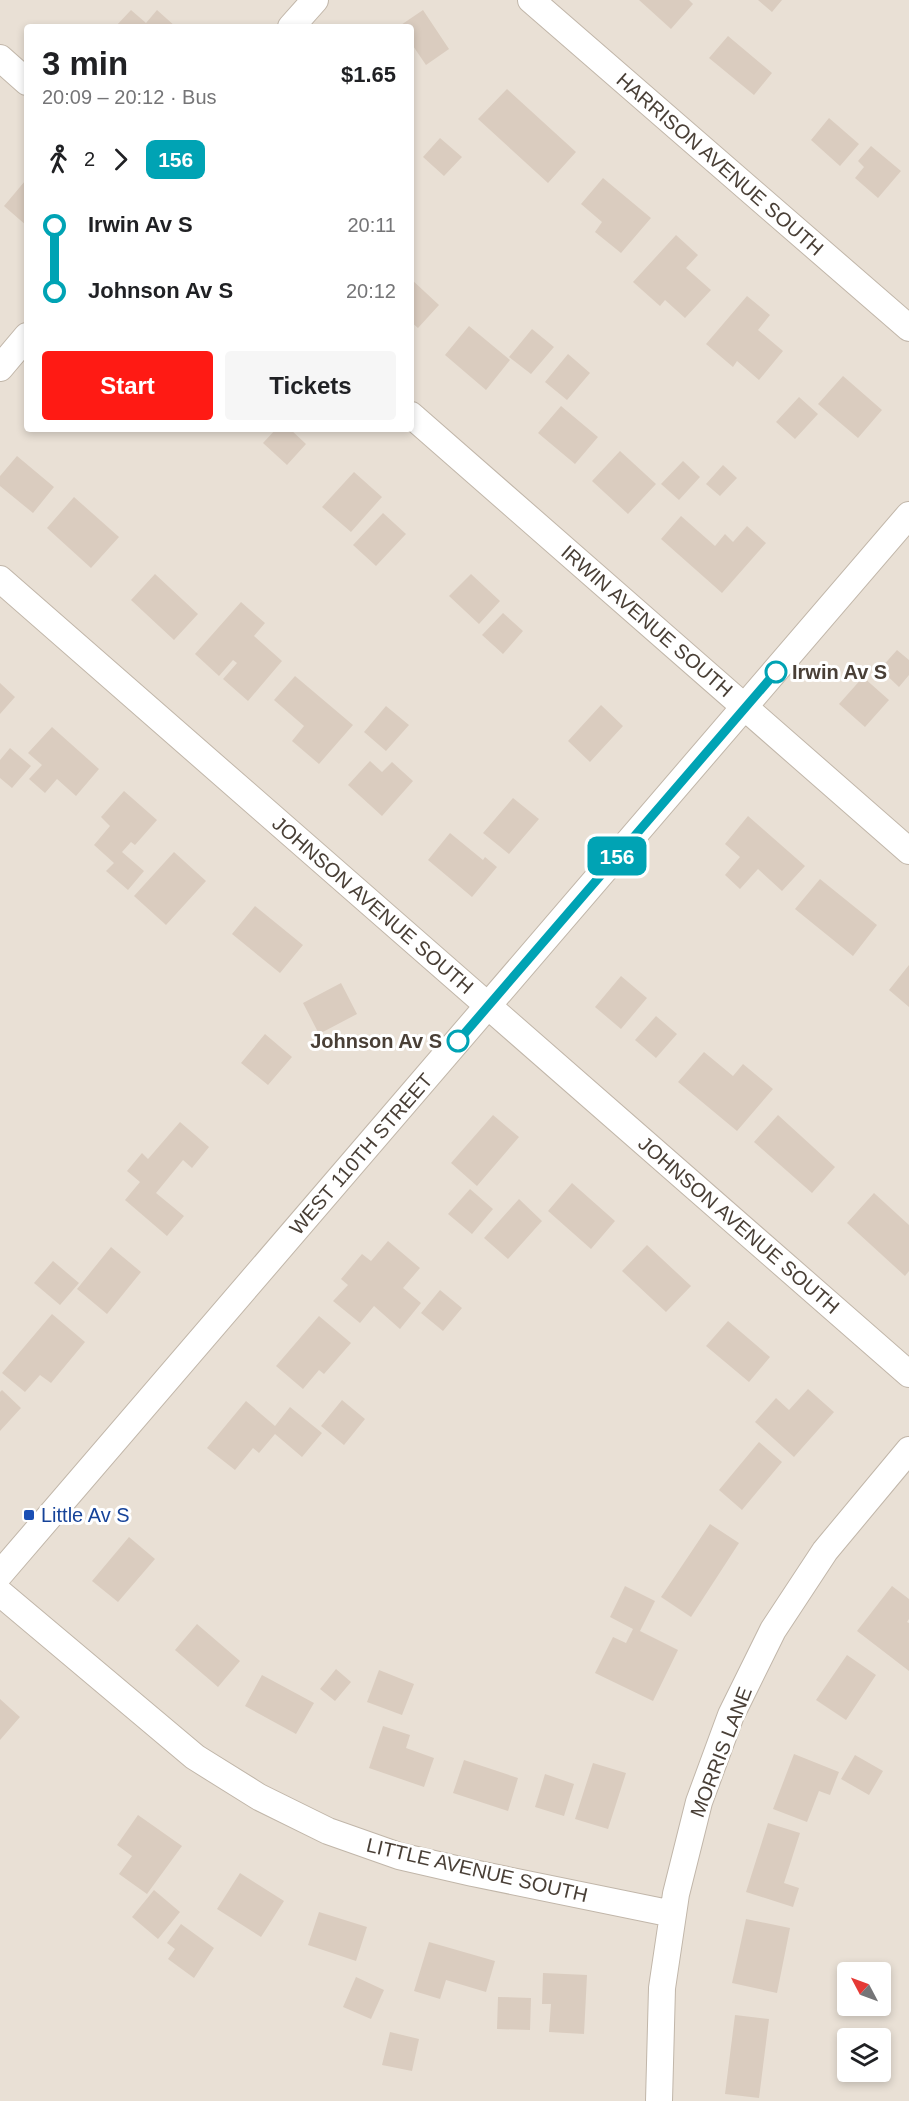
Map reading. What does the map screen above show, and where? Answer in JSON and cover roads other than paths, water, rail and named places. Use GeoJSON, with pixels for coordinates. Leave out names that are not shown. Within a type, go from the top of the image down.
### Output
{"type":"FeatureCollection","features":[{"type":"Feature","properties":{"kind":"street"},"geometry":{"type":"LineString","coordinates":[[294,24],[315,0]]}},
{"type":"Feature","properties":{"kind":"street","name":"HARRISON AVENUE SOUTH"},"geometry":{"type":"LineString","coordinates":[[531,0],[909,328]]}},
{"type":"Feature","properties":{"kind":"street"},"geometry":{"type":"LineString","coordinates":[[0,58],[24,79]]}},
{"type":"Feature","properties":{"kind":"street"},"geometry":{"type":"LineString","coordinates":[[0,368],[24,340]]}},
{"type":"Feature","properties":{"kind":"street","name":"IRWIN AVENUE SOUTH"},"geometry":{"type":"LineString","coordinates":[[414,419],[746,706],[909,851]]}},
{"type":"Feature","properties":{"kind":"street","name":"WEST 110TH STREET"},"geometry":{"type":"LineString","coordinates":[[0,1574],[909,515]]}},
{"type":"Feature","properties":{"kind":"street","name":"JOHNSON AVENUE SOUTH"},"geometry":{"type":"LineString","coordinates":[[0,579],[909,1374]]}},
{"type":"Feature","properties":{"kind":"street","name":"MORRIS LANE"},"geometry":{"type":"LineString","coordinates":[[659,2101],[662,1988],[676,1894],[699,1802],[731,1715],[768,1641],[825,1551],[909,1450]]}},
{"type":"Feature","properties":{"kind":"street","name":"LITTLE AVENUE SOUTH"},"geometry":{"type":"LineString","coordinates":[[0,1593],[195,1757],[259,1797],[327,1831],[409,1858],[674,1914]]}},
{"type":"Feature","properties":{"kind":"place","name":"Irwin Av S"},"geometry":{"type":"Point","coordinates":[776,672]}},
{"type":"Feature","properties":{"kind":"place","name":"Johnson Av S"},"geometry":{"type":"Point","coordinates":[458,1041]}},
{"type":"Feature","properties":{"kind":"place","name":"Little Av S"},"geometry":{"type":"Point","coordinates":[29,1515]}}]}
